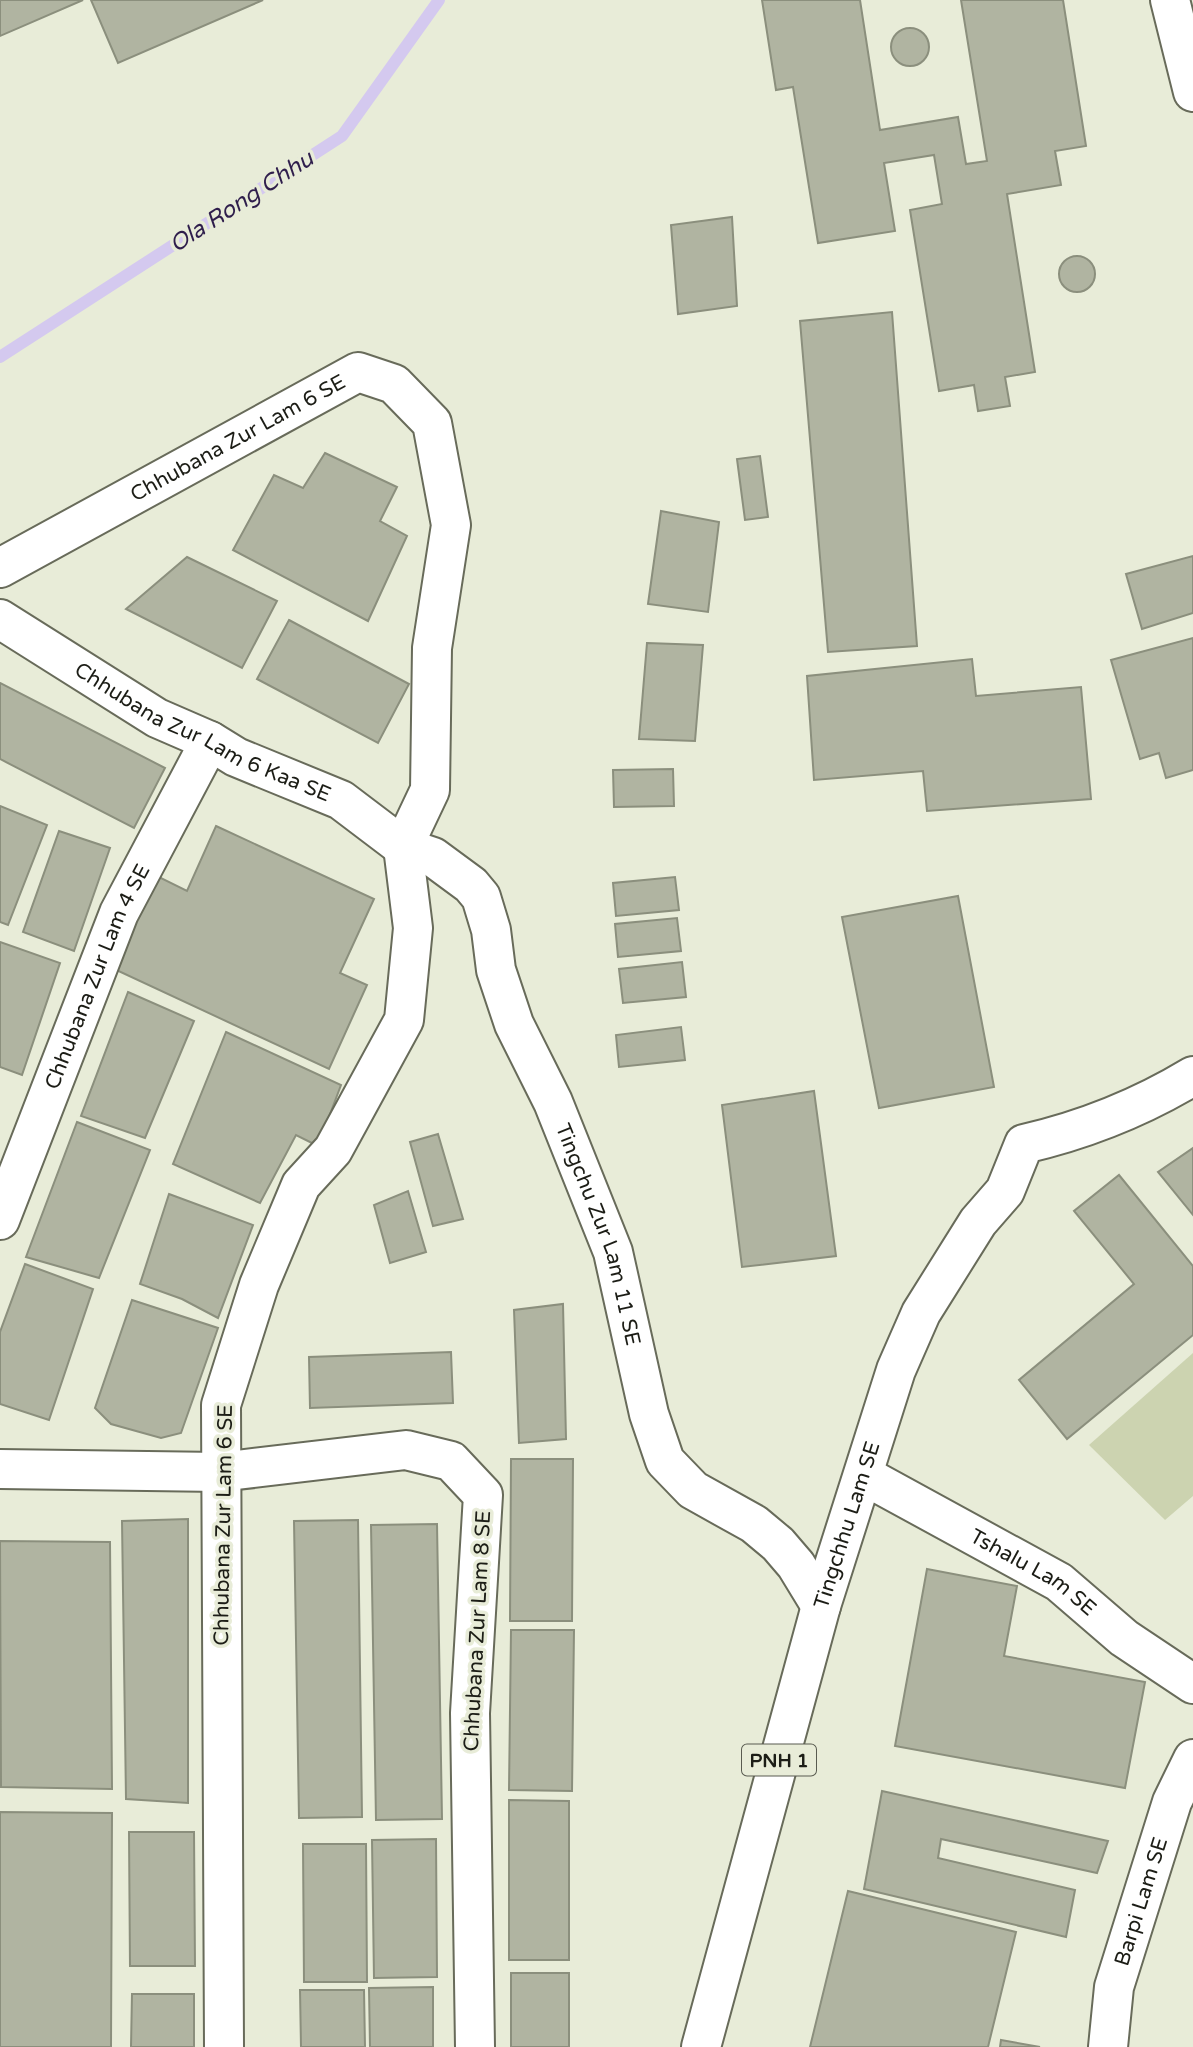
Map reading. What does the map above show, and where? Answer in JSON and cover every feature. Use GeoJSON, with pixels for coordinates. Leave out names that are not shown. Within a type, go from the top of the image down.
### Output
{"type":"FeatureCollection","features":[{"type":"Feature","properties":{"kind":"street"},"geometry":{"type":"LineString","coordinates":[[1170,0],[1193,92]]}},
{"type":"Feature","properties":{"kind":"street","name":"Chhubana Zur Lam 6 SE"},"geometry":{"type":"LineString","coordinates":[[0,568],[358,372],[394,384],[432,423],[451,525],[432,648],[430,790],[403,847],[412,928],[404,1020],[333,1150],[301,1185],[259,1285],[221,1405],[224,2047]]}},
{"type":"Feature","properties":{"kind":"street","name":"Chhubana Zur Lam 6 Kaa SE"},"geometry":{"type":"LineString","coordinates":[[0,619],[157,718],[210,741],[236,757],[341,800],[403,847]]}},
{"type":"Feature","properties":{"kind":"street","name":"Chhubana Zur Lam 4 SE"},"geometry":{"type":"LineString","coordinates":[[0,1220],[119,913],[210,741]]}},
{"type":"Feature","properties":{"kind":"street","name":"Tingchu Zur Lam 11 SE"},"geometry":{"type":"LineString","coordinates":[[403,847],[433,858],[471,885],[481,897],[491,930],[496,970],[514,1024],[553,1101],[613,1252],[649,1414],[665,1461],[693,1490],[754,1524],[778,1544],[796,1565],[821,1606]]}},
{"type":"Feature","properties":{"kind":"street","name":"PNH 1"},"geometry":{"type":"LineString","coordinates":[[1139,1107],[1193,1076]]}},
{"type":"Feature","properties":{"kind":"street","name":"PNH 1"},"geometry":{"type":"LineString","coordinates":[[1139,1107],[1193,1103]]}},
{"type":"Feature","properties":{"kind":"street","name":"Tingchhu Lam SE"},"geometry":{"type":"LineString","coordinates":[[701,2047],[821,1606],[865,1476],[896,1370],[920,1313],[978,1222],[1005,1191],[1024,1144],[1069,1134],[1139,1107]]}},
{"type":"Feature","properties":{"kind":"street","name":"Chhubana Zur Lam 8 SE"},"geometry":{"type":"LineString","coordinates":[[0,1469],[220,1472],[406,1450],[451,1461],[483,1494],[470,1713],[475,2047]]}},
{"type":"Feature","properties":{"kind":"street","name":"Tshalu Lam SE"},"geometry":{"type":"LineString","coordinates":[[865,1476],[1059,1583],[1125,1638],[1193,1684]]}},
{"type":"Feature","properties":{"kind":"street","name":"Barpi Lam SE"},"geometry":{"type":"LineString","coordinates":[[1108,2047],[1114,1987],[1172,1802],[1193,1759]]}},
{"type":"Feature","properties":{"kind":"green space"},"geometry":{"type":"Polygon","coordinates":[[[1193,1353],[1193,1496],[1165,1520],[1089,1445],[1193,1353]]]}},
{"type":"Feature","properties":{"kind":"building"},"geometry":{"type":"Polygon","coordinates":[[[0,0],[83,0],[0,36],[0,0]]]}},
{"type":"Feature","properties":{"kind":"building"},"geometry":{"type":"Polygon","coordinates":[[[91,0],[263,0],[118,63],[91,0]]]}},
{"type":"Feature","properties":{"kind":"building"},"geometry":{"type":"Polygon","coordinates":[[[762,0],[860,0],[880,130],[958,117],[966,164],[987,161],[961,0],[1063,0],[1086,146],[1055,151],[1061,185],[1007,194],[1035,372],[1005,377],[1010,406],[978,411],[974,385],[939,391],[910,210],[942,204],[934,155],[884,163],[895,231],[818,243],[793,87],[776,90],[762,0]]]}},
{"type":"Feature","properties":{"kind":"building"},"geometry":{"type":"Polygon","coordinates":[[[910,28],[923,34],[929,47],[923,60],[910,66],[897,60],[891,47],[897,34],[910,28]]]}},
{"type":"Feature","properties":{"kind":"building"},"geometry":{"type":"Polygon","coordinates":[[[732,217],[737,306],[678,314],[671,225],[732,217]]]}},
{"type":"Feature","properties":{"kind":"building"},"geometry":{"type":"Polygon","coordinates":[[[1077,256],[1090,261],[1095,274],[1090,287],[1077,292],[1064,287],[1059,274],[1064,261],[1077,256]]]}},
{"type":"Feature","properties":{"kind":"building"},"geometry":{"type":"Polygon","coordinates":[[[892,312],[917,646],[828,652],[800,321],[892,312]]]}},
{"type":"Feature","properties":{"kind":"building"},"geometry":{"type":"Polygon","coordinates":[[[325,453],[397,487],[380,521],[407,536],[368,621],[233,550],[274,475],[303,488],[325,453]]]}},
{"type":"Feature","properties":{"kind":"building"},"geometry":{"type":"Polygon","coordinates":[[[760,456],[768,517],[745,520],[737,459],[760,456]]]}},
{"type":"Feature","properties":{"kind":"building"},"geometry":{"type":"Polygon","coordinates":[[[661,511],[719,522],[708,612],[648,604],[661,511]]]}},
{"type":"Feature","properties":{"kind":"building"},"geometry":{"type":"Polygon","coordinates":[[[1193,556],[1193,613],[1142,629],[1126,574],[1193,556]]]}},
{"type":"Feature","properties":{"kind":"building"},"geometry":{"type":"Polygon","coordinates":[[[187,557],[277,601],[242,668],[126,609],[187,557]]]}},
{"type":"Feature","properties":{"kind":"building"},"geometry":{"type":"Polygon","coordinates":[[[289,620],[409,684],[378,743],[257,679],[289,620]]]}},
{"type":"Feature","properties":{"kind":"building"},"geometry":{"type":"Polygon","coordinates":[[[1193,638],[1193,770],[1166,778],[1159,753],[1140,759],[1111,660],[1193,638]]]}},
{"type":"Feature","properties":{"kind":"building"},"geometry":{"type":"Polygon","coordinates":[[[647,643],[703,645],[695,741],[639,739],[647,643]]]}},
{"type":"Feature","properties":{"kind":"building"},"geometry":{"type":"Polygon","coordinates":[[[972,659],[976,696],[1081,687],[1091,799],[927,811],[923,771],[814,780],[807,676],[972,659]]]}},
{"type":"Feature","properties":{"kind":"building"},"geometry":{"type":"Polygon","coordinates":[[[0,683],[165,768],[134,828],[0,759],[0,683]]]}},
{"type":"Feature","properties":{"kind":"building"},"geometry":{"type":"Polygon","coordinates":[[[673,769],[674,806],[614,807],[613,770],[673,769]]]}},
{"type":"Feature","properties":{"kind":"building"},"geometry":{"type":"Polygon","coordinates":[[[0,806],[47,825],[8,925],[0,922],[0,806]]]}},
{"type":"Feature","properties":{"kind":"building"},"geometry":{"type":"Polygon","coordinates":[[[216,826],[374,899],[340,973],[367,985],[329,1069],[112,968],[155,875],[187,891],[216,826]]]}},
{"type":"Feature","properties":{"kind":"building"},"geometry":{"type":"Polygon","coordinates":[[[59,831],[110,848],[74,951],[23,932],[59,831]]]}},
{"type":"Feature","properties":{"kind":"building"},"geometry":{"type":"Polygon","coordinates":[[[675,877],[679,910],[616,916],[613,883],[675,877]]]}},
{"type":"Feature","properties":{"kind":"building"},"geometry":{"type":"Polygon","coordinates":[[[958,896],[994,1087],[879,1108],[842,917],[958,896]]]}},
{"type":"Feature","properties":{"kind":"building"},"geometry":{"type":"Polygon","coordinates":[[[677,918],[681,951],[618,957],[615,924],[677,918]]]}},
{"type":"Feature","properties":{"kind":"building"},"geometry":{"type":"Polygon","coordinates":[[[0,942],[60,963],[22,1075],[0,1067],[0,942]]]}},
{"type":"Feature","properties":{"kind":"building"},"geometry":{"type":"Polygon","coordinates":[[[682,962],[686,997],[623,1003],[619,969],[682,962]]]}},
{"type":"Feature","properties":{"kind":"building"},"geometry":{"type":"Polygon","coordinates":[[[128,992],[194,1021],[145,1138],[81,1116],[128,992]]]}},
{"type":"Feature","properties":{"kind":"building"},"geometry":{"type":"Polygon","coordinates":[[[681,1027],[685,1060],[619,1067],[616,1035],[681,1027]]]}},
{"type":"Feature","properties":{"kind":"building"},"geometry":{"type":"Polygon","coordinates":[[[226,1032],[341,1085],[318,1146],[296,1135],[260,1203],[173,1164],[226,1032]]]}},
{"type":"Feature","properties":{"kind":"building"},"geometry":{"type":"Polygon","coordinates":[[[814,1091],[836,1256],[742,1267],[722,1105],[814,1091]]]}},
{"type":"Feature","properties":{"kind":"building"},"geometry":{"type":"Polygon","coordinates":[[[77,1122],[150,1150],[99,1278],[26,1257],[77,1122]]]}},
{"type":"Feature","properties":{"kind":"building"},"geometry":{"type":"Polygon","coordinates":[[[438,1134],[463,1219],[433,1226],[410,1142],[438,1134]]]}},
{"type":"Feature","properties":{"kind":"building"},"geometry":{"type":"Polygon","coordinates":[[[1193,1148],[1193,1215],[1158,1172],[1193,1148]]]}},
{"type":"Feature","properties":{"kind":"building"},"geometry":{"type":"Polygon","coordinates":[[[1119,1175],[1193,1266],[1193,1335],[1067,1439],[1019,1380],[1134,1284],[1074,1211],[1119,1175]]]}},
{"type":"Feature","properties":{"kind":"building"},"geometry":{"type":"Polygon","coordinates":[[[408,1191],[426,1252],[390,1263],[374,1205],[408,1191]]]}},
{"type":"Feature","properties":{"kind":"building"},"geometry":{"type":"Polygon","coordinates":[[[169,1194],[253,1225],[218,1318],[182,1299],[140,1284],[169,1194]]]}},
{"type":"Feature","properties":{"kind":"building"},"geometry":{"type":"Polygon","coordinates":[[[25,1264],[93,1289],[49,1420],[0,1404],[0,1332],[25,1264]]]}},
{"type":"Feature","properties":{"kind":"building"},"geometry":{"type":"Polygon","coordinates":[[[132,1300],[218,1328],[181,1433],[161,1438],[111,1424],[95,1408],[132,1300]]]}},
{"type":"Feature","properties":{"kind":"building"},"geometry":{"type":"Polygon","coordinates":[[[563,1304],[566,1439],[519,1443],[514,1310],[563,1304]]]}},
{"type":"Feature","properties":{"kind":"building"},"geometry":{"type":"Polygon","coordinates":[[[451,1352],[453,1403],[310,1408],[309,1357],[451,1352]]]}},
{"type":"Feature","properties":{"kind":"building"},"geometry":{"type":"Polygon","coordinates":[[[511,1459],[573,1459],[572,1621],[510,1621],[511,1459]]]}},
{"type":"Feature","properties":{"kind":"building"},"geometry":{"type":"Polygon","coordinates":[[[188,1519],[188,1803],[126,1799],[122,1521],[188,1519]]]}},
{"type":"Feature","properties":{"kind":"building"},"geometry":{"type":"Polygon","coordinates":[[[358,1520],[362,1817],[299,1818],[294,1521],[358,1520]]]}},
{"type":"Feature","properties":{"kind":"building"},"geometry":{"type":"Polygon","coordinates":[[[437,1524],[442,1819],[376,1820],[371,1525],[437,1524]]]}},
{"type":"Feature","properties":{"kind":"building"},"geometry":{"type":"Polygon","coordinates":[[[0,1541],[110,1542],[112,1789],[1,1787],[0,1541]]]}},
{"type":"Feature","properties":{"kind":"building"},"geometry":{"type":"Polygon","coordinates":[[[927,1569],[1017,1586],[1004,1656],[1145,1682],[1125,1788],[895,1746],[927,1569]]]}},
{"type":"Feature","properties":{"kind":"building"},"geometry":{"type":"Polygon","coordinates":[[[511,1630],[574,1630],[572,1791],[509,1790],[511,1630]]]}},
{"type":"Feature","properties":{"kind":"building"},"geometry":{"type":"Polygon","coordinates":[[[882,1791],[1108,1841],[1097,1873],[941,1839],[938,1858],[1075,1890],[1066,1937],[864,1889],[882,1791]]]}},
{"type":"Feature","properties":{"kind":"building"},"geometry":{"type":"Polygon","coordinates":[[[509,1800],[569,1801],[569,1960],[509,1960],[509,1800]]]}},
{"type":"Feature","properties":{"kind":"building"},"geometry":{"type":"Polygon","coordinates":[[[0,1812],[112,1813],[111,2047],[0,2047],[0,1812]]]}},
{"type":"Feature","properties":{"kind":"building"},"geometry":{"type":"Polygon","coordinates":[[[129,1832],[194,1832],[195,1966],[130,1966],[129,1832]]]}},
{"type":"Feature","properties":{"kind":"building"},"geometry":{"type":"Polygon","coordinates":[[[436,1839],[437,1977],[374,1978],[372,1840],[436,1839]]]}},
{"type":"Feature","properties":{"kind":"building"},"geometry":{"type":"Polygon","coordinates":[[[303,1844],[366,1844],[367,1982],[304,1982],[303,1844]]]}},
{"type":"Feature","properties":{"kind":"building"},"geometry":{"type":"Polygon","coordinates":[[[848,1891],[1016,1932],[988,2047],[810,2047],[848,1891]]]}},
{"type":"Feature","properties":{"kind":"building"},"geometry":{"type":"Polygon","coordinates":[[[511,1973],[569,1973],[569,2047],[511,2047],[511,1973]]]}},
{"type":"Feature","properties":{"kind":"building"},"geometry":{"type":"Polygon","coordinates":[[[433,1987],[433,2047],[370,2047],[369,1988],[433,1987]]]}},
{"type":"Feature","properties":{"kind":"building"},"geometry":{"type":"Polygon","coordinates":[[[300,1990],[364,1990],[365,2047],[301,2047],[300,1990]]]}},
{"type":"Feature","properties":{"kind":"building"},"geometry":{"type":"Polygon","coordinates":[[[132,1994],[194,1994],[194,2047],[131,2047],[132,1994]]]}},
{"type":"Feature","properties":{"kind":"building"},"geometry":{"type":"Polygon","coordinates":[[[1001,2040],[1040,2047],[1000,2047],[1001,2040]]]}},
{"type":"Feature","properties":{"kind":"waterway","name":"Ola Rong Chhu"},"geometry":{"type":"LineString","coordinates":[[0,357],[342,136],[439,0]]}}]}
